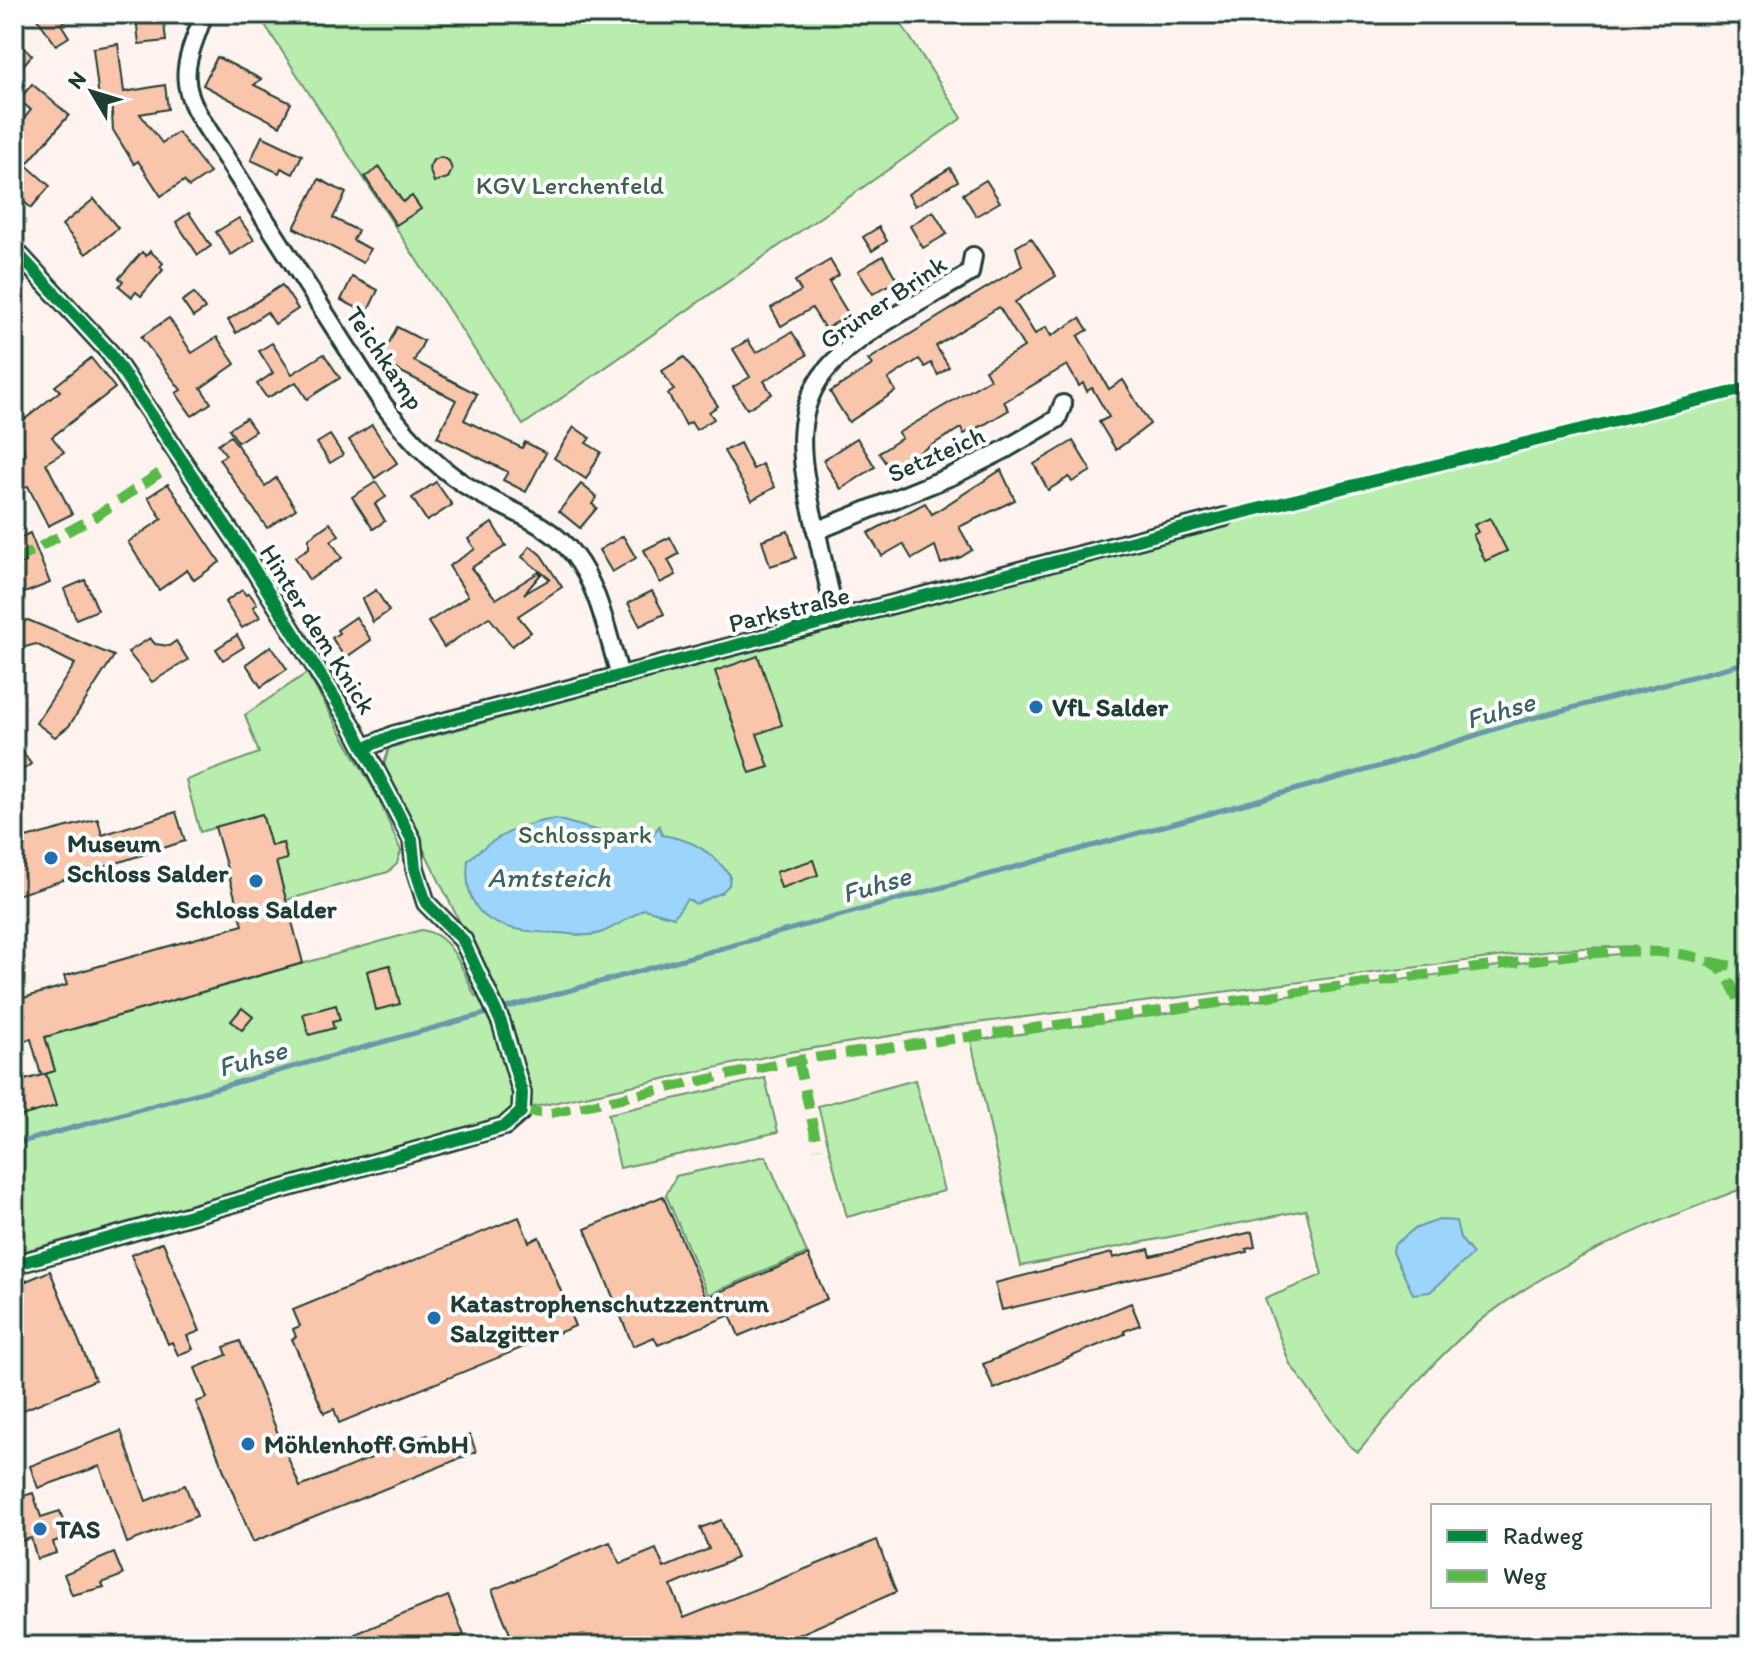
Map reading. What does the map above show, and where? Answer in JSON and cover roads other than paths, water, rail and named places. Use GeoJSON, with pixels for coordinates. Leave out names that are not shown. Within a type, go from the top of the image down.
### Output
{"type":"FeatureCollection","features":[{"type":"Feature","properties":{"kind":"street","name":"Teichkamp"},"geometry":{"type":"LineString","coordinates":[[204,14],[185,74],[190,100],[201,119],[383,404],[408,436],[459,481],[545,527],[573,555],[594,592],[620,675]]}},
{"type":"Feature","properties":{"kind":"street","name":"Hinter dem Knick"},"geometry":{"type":"LineString","coordinates":[[14,249],[110,353],[266,586],[365,748],[412,840],[415,868],[426,903],[463,940],[501,1022],[522,1093],[521,1112],[505,1126],[14,1265]]}},
{"type":"Feature","properties":{"kind":"street","name":"Grüner Brink"},"geometry":{"type":"LineString","coordinates":[[837,620],[800,446],[802,424],[815,384],[846,350],[970,273],[973,256]]}},
{"type":"Feature","properties":{"kind":"street","name":"Setzteich"},"geometry":{"type":"LineString","coordinates":[[816,531],[954,475],[1004,450],[1057,419],[1063,404]]}},
{"type":"Feature","properties":{"kind":"street","name":"Parkstraße"},"geometry":{"type":"LineString","coordinates":[[365,748],[394,735],[1225,517]]}},
{"type":"Feature","properties":{"kind":"water","name":"Amtsteich"},"geometry":{"type":"Polygon","coordinates":[[[556,819],[624,838],[653,835],[659,826],[662,835],[683,840],[708,853],[730,875],[729,885],[721,893],[696,904],[687,899],[674,917],[644,909],[612,928],[594,934],[519,930],[490,920],[479,911],[471,898],[468,860],[509,832],[556,819]]]}},
{"type":"Feature","properties":{"kind":"water"},"geometry":{"type":"Polygon","coordinates":[[[1439,1220],[1456,1221],[1460,1238],[1473,1254],[1430,1292],[1413,1294],[1393,1252],[1394,1245],[1414,1229],[1439,1220]]]}},
{"type":"Feature","properties":{"kind":"waterway","name":"Fuhse"},"geometry":{"type":"LineString","coordinates":[[14,1144],[1388,764],[1510,724],[1749,662]]}},
{"type":"Feature","properties":{"kind":"place","name":"VfL Salder"},"geometry":{"type":"Point","coordinates":[1036,707]}},
{"type":"Feature","properties":{"kind":"place","name":"Museum Schloss Salder"},"geometry":{"type":"Point","coordinates":[51,858]}},
{"type":"Feature","properties":{"kind":"place","name":"Schloss Salder"},"geometry":{"type":"Point","coordinates":[256,881]}},
{"type":"Feature","properties":{"kind":"place","name":"Katastrophenschutzzentrum Salzgitter"},"geometry":{"type":"Point","coordinates":[434,1318]}},
{"type":"Feature","properties":{"kind":"place","name":"Möhlenhoff GmbH"},"geometry":{"type":"Point","coordinates":[248,1444]}},
{"type":"Feature","properties":{"kind":"place","name":"TAS"},"geometry":{"type":"Point","coordinates":[40,1529]}},
{"type":"Feature","properties":{"kind":"park label","name":"KGV Lerchenfeld"},"geometry":{"type":"Point","coordinates":[570,185]}},
{"type":"Feature","properties":{"kind":"park label","name":"Schlosspark"},"geometry":{"type":"Point","coordinates":[585,834]}}]}
